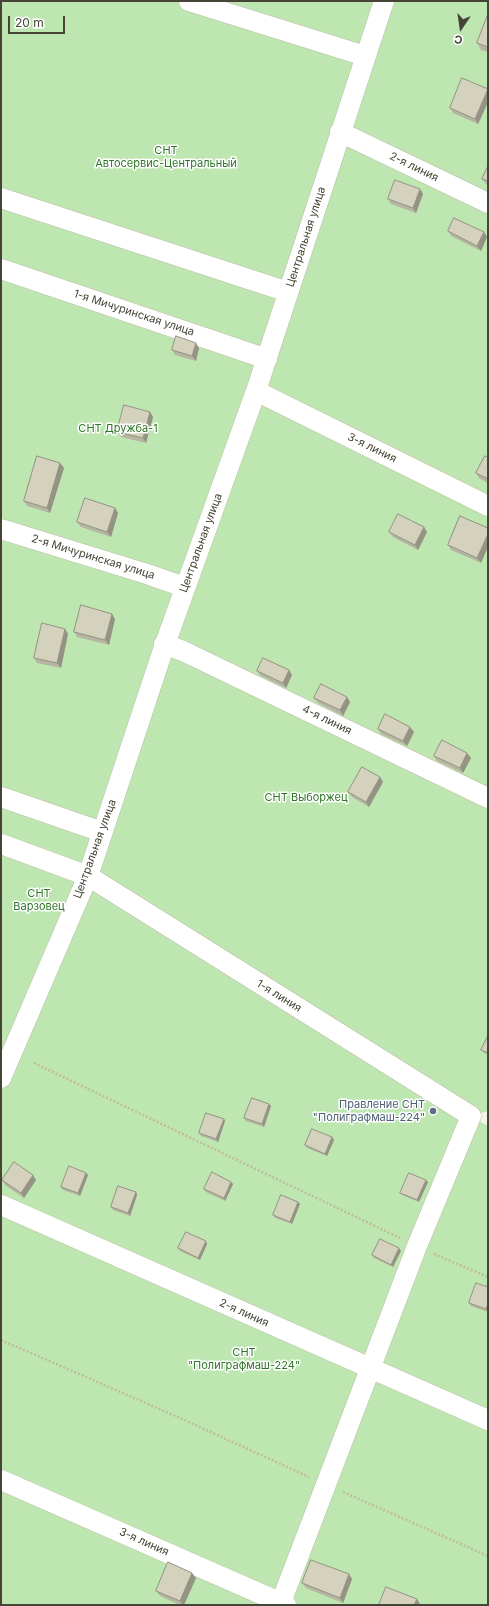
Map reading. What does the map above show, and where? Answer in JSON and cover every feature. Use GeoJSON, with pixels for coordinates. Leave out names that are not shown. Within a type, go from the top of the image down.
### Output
{"type":"FeatureCollection","features":[{"type":"Feature","properties":{"kind":"street"},"geometry":{"type":"LineString","coordinates":[[189,1],[365,56]]}},
{"type":"Feature","properties":{"kind":"street","name":"Центральная улица"},"geometry":{"type":"LineString","coordinates":[[1,1078],[88,876],[164,644],[256,391],[384,1]]}},
{"type":"Feature","properties":{"kind":"street","name":"2-я линия"},"geometry":{"type":"LineString","coordinates":[[340,132],[488,203]]}},
{"type":"Feature","properties":{"kind":"street"},"geometry":{"type":"LineString","coordinates":[[1,198],[288,292]]}},
{"type":"Feature","properties":{"kind":"street","name":"1-я Мичуринская улица"},"geometry":{"type":"LineString","coordinates":[[1,270],[266,359]]}},
{"type":"Feature","properties":{"kind":"street","name":"3-я линия"},"geometry":{"type":"LineString","coordinates":[[256,391],[488,506]]}},
{"type":"Feature","properties":{"kind":"street","name":"2-я Мичуринская улица"},"geometry":{"type":"LineString","coordinates":[[1,529],[147,574],[184,587]]}},
{"type":"Feature","properties":{"kind":"street","name":"4-я линия"},"geometry":{"type":"LineString","coordinates":[[164,644],[182,651],[488,798]]}},
{"type":"Feature","properties":{"kind":"street"},"geometry":{"type":"LineString","coordinates":[[1,797],[102,832]]}},
{"type":"Feature","properties":{"kind":"street","name":"1-я линия"},"geometry":{"type":"LineString","coordinates":[[1,844],[88,876],[479,1114]]}},
{"type":"Feature","properties":{"kind":"street"},"geometry":{"type":"LineString","coordinates":[[283,1604],[326,1485],[417,1246],[479,1114]]}},
{"type":"Feature","properties":{"kind":"street","name":"2-я линия"},"geometry":{"type":"LineString","coordinates":[[1,1205],[488,1420]]}},
{"type":"Feature","properties":{"kind":"street","name":"3-я линия"},"geometry":{"type":"LineString","coordinates":[[1,1480],[283,1604]]}},
{"type":"Feature","properties":{"kind":"path"},"geometry":{"type":"LineString","coordinates":[[34,1063],[417,1246],[488,1278]]}},
{"type":"Feature","properties":{"kind":"path"},"geometry":{"type":"LineString","coordinates":[[1,1340],[180,1418],[326,1485],[488,1556]]}},
{"type":"Feature","properties":{"kind":"green space"},"geometry":{"type":"Polygon","coordinates":[[[1,1],[488,1],[488,1111],[474,1115],[467,1114],[488,1126],[488,1605],[1,1605],[1,1]]]}},
{"type":"Feature","properties":{"kind":"building"},"geometry":{"type":"Polygon","coordinates":[[[488,14],[488,47],[477,43],[488,14]]]}},
{"type":"Feature","properties":{"kind":"building"},"geometry":{"type":"Polygon","coordinates":[[[462,78],[488,89],[475,119],[450,108],[462,78]]]}},
{"type":"Feature","properties":{"kind":"building"},"geometry":{"type":"Polygon","coordinates":[[[488,166],[488,181],[482,179],[488,166]]]}},
{"type":"Feature","properties":{"kind":"building"},"geometry":{"type":"Polygon","coordinates":[[[395,180],[420,189],[413,208],[388,199],[395,180]]]}},
{"type":"Feature","properties":{"kind":"building"},"geometry":{"type":"Polygon","coordinates":[[[454,218],[484,232],[477,246],[448,231],[454,218]]]}},
{"type":"Feature","properties":{"kind":"building"},"geometry":{"type":"Polygon","coordinates":[[[176,336],[196,343],[192,356],[172,350],[176,336]]]}},
{"type":"Feature","properties":{"kind":"building"},"geometry":{"type":"Polygon","coordinates":[[[124,405],[150,412],[143,438],[117,432],[124,405]]]}},
{"type":"Feature","properties":{"kind":"building"},"geometry":{"type":"Polygon","coordinates":[[[37,456],[60,463],[47,508],[24,501],[37,456]]]}},
{"type":"Feature","properties":{"kind":"building"},"geometry":{"type":"Polygon","coordinates":[[[485,456],[488,457],[488,479],[476,473],[485,456]]]}},
{"type":"Feature","properties":{"kind":"building"},"geometry":{"type":"Polygon","coordinates":[[[85,498],[115,508],[107,532],[77,522],[85,498]]]}},
{"type":"Feature","properties":{"kind":"building"},"geometry":{"type":"Polygon","coordinates":[[[398,514],[424,527],[415,545],[389,532],[398,514]]]}},
{"type":"Feature","properties":{"kind":"building"},"geometry":{"type":"Polygon","coordinates":[[[460,516],[488,528],[488,534],[477,558],[448,545],[460,516]]]}},
{"type":"Feature","properties":{"kind":"building"},"geometry":{"type":"Polygon","coordinates":[[[81,605],[112,614],[105,640],[74,632],[81,605]]]}},
{"type":"Feature","properties":{"kind":"building"},"geometry":{"type":"Polygon","coordinates":[[[42,623],[65,629],[57,663],[34,658],[42,623]]]}},
{"type":"Feature","properties":{"kind":"building"},"geometry":{"type":"Polygon","coordinates":[[[263,658],[289,670],[283,683],[257,671],[263,658]]]}},
{"type":"Feature","properties":{"kind":"building"},"geometry":{"type":"Polygon","coordinates":[[[321,684],[347,697],[340,710],[314,698],[321,684]]]}},
{"type":"Feature","properties":{"kind":"building"},"geometry":{"type":"Polygon","coordinates":[[[385,714],[410,727],[403,741],[378,729],[385,714]]]}},
{"type":"Feature","properties":{"kind":"building"},"geometry":{"type":"Polygon","coordinates":[[[442,740],[467,753],[460,768],[434,756],[442,740]]]}},
{"type":"Feature","properties":{"kind":"building"},"geometry":{"type":"Polygon","coordinates":[[[362,767],[380,777],[366,802],[348,792],[362,767]]]}},
{"type":"Feature","properties":{"kind":"building"},"geometry":{"type":"Polygon","coordinates":[[[488,1036],[488,1053],[481,1050],[488,1036]]]}},
{"type":"Feature","properties":{"kind":"building"},"geometry":{"type":"Polygon","coordinates":[[[252,1098],[269,1104],[262,1124],[244,1118],[252,1098]]]}},
{"type":"Feature","properties":{"kind":"building"},"geometry":{"type":"Polygon","coordinates":[[[206,1113],[224,1119],[216,1139],[199,1133],[206,1113]]]}},
{"type":"Feature","properties":{"kind":"building"},"geometry":{"type":"Polygon","coordinates":[[[312,1129],[332,1137],[325,1154],[305,1145],[312,1129]]]}},
{"type":"Feature","properties":{"kind":"building"},"geometry":{"type":"Polygon","coordinates":[[[14,1162],[33,1175],[21,1193],[2,1180],[14,1162]]]}},
{"type":"Feature","properties":{"kind":"building"},"geometry":{"type":"Polygon","coordinates":[[[69,1166],[86,1173],[78,1193],[61,1187],[69,1166]]]}},
{"type":"Feature","properties":{"kind":"building"},"geometry":{"type":"Polygon","coordinates":[[[212,1172],[231,1182],[224,1198],[204,1189],[212,1172]]]}},
{"type":"Feature","properties":{"kind":"building"},"geometry":{"type":"Polygon","coordinates":[[[409,1173],[426,1180],[417,1200],[400,1193],[409,1173]]]}},
{"type":"Feature","properties":{"kind":"building"},"geometry":{"type":"Polygon","coordinates":[[[118,1186],[136,1192],[128,1213],[111,1207],[118,1186]]]}},
{"type":"Feature","properties":{"kind":"building"},"geometry":{"type":"Polygon","coordinates":[[[281,1195],[298,1202],[290,1222],[273,1215],[281,1195]]]}},
{"type":"Feature","properties":{"kind":"building"},"geometry":{"type":"Polygon","coordinates":[[[186,1232],[206,1241],[198,1258],[178,1248],[186,1232]]]}},
{"type":"Feature","properties":{"kind":"building"},"geometry":{"type":"Polygon","coordinates":[[[380,1239],[399,1248],[391,1265],[372,1255],[380,1239]]]}},
{"type":"Feature","properties":{"kind":"building"},"geometry":{"type":"Polygon","coordinates":[[[476,1283],[488,1287],[488,1304],[486,1309],[469,1303],[476,1283]]]}},
{"type":"Feature","properties":{"kind":"building"},"geometry":{"type":"Polygon","coordinates":[[[311,1560],[349,1574],[340,1598],[302,1583],[311,1560]]]}},
{"type":"Feature","properties":{"kind":"building"},"geometry":{"type":"Polygon","coordinates":[[[168,1562],[192,1573],[180,1601],[156,1591],[168,1562]]]}},
{"type":"Feature","properties":{"kind":"building"},"geometry":{"type":"Polygon","coordinates":[[[386,1587],[417,1599],[414,1605],[379,1605],[386,1587]]]}},
{"type":"Feature","properties":{"kind":"place","name":"Правление СНТ \"Полиграфмаш-224\""},"geometry":{"type":"Point","coordinates":[433,1111]}},
{"type":"Feature","properties":{"kind":"park label","name":"СНТ Автосервис-Центральный"},"geometry":{"type":"Point","coordinates":[166,157]}},
{"type":"Feature","properties":{"kind":"park label","name":"СНТ Дружба-1"},"geometry":{"type":"Point","coordinates":[118,429]}},
{"type":"Feature","properties":{"kind":"park label","name":"СНТ Выборжец"},"geometry":{"type":"Point","coordinates":[306,798]}},
{"type":"Feature","properties":{"kind":"park label","name":"СНТ Варзовец"},"geometry":{"type":"Point","coordinates":[39,900]}},
{"type":"Feature","properties":{"kind":"park label","name":"СНТ \"Полиграфмаш-224\""},"geometry":{"type":"Point","coordinates":[244,1359]}}]}
